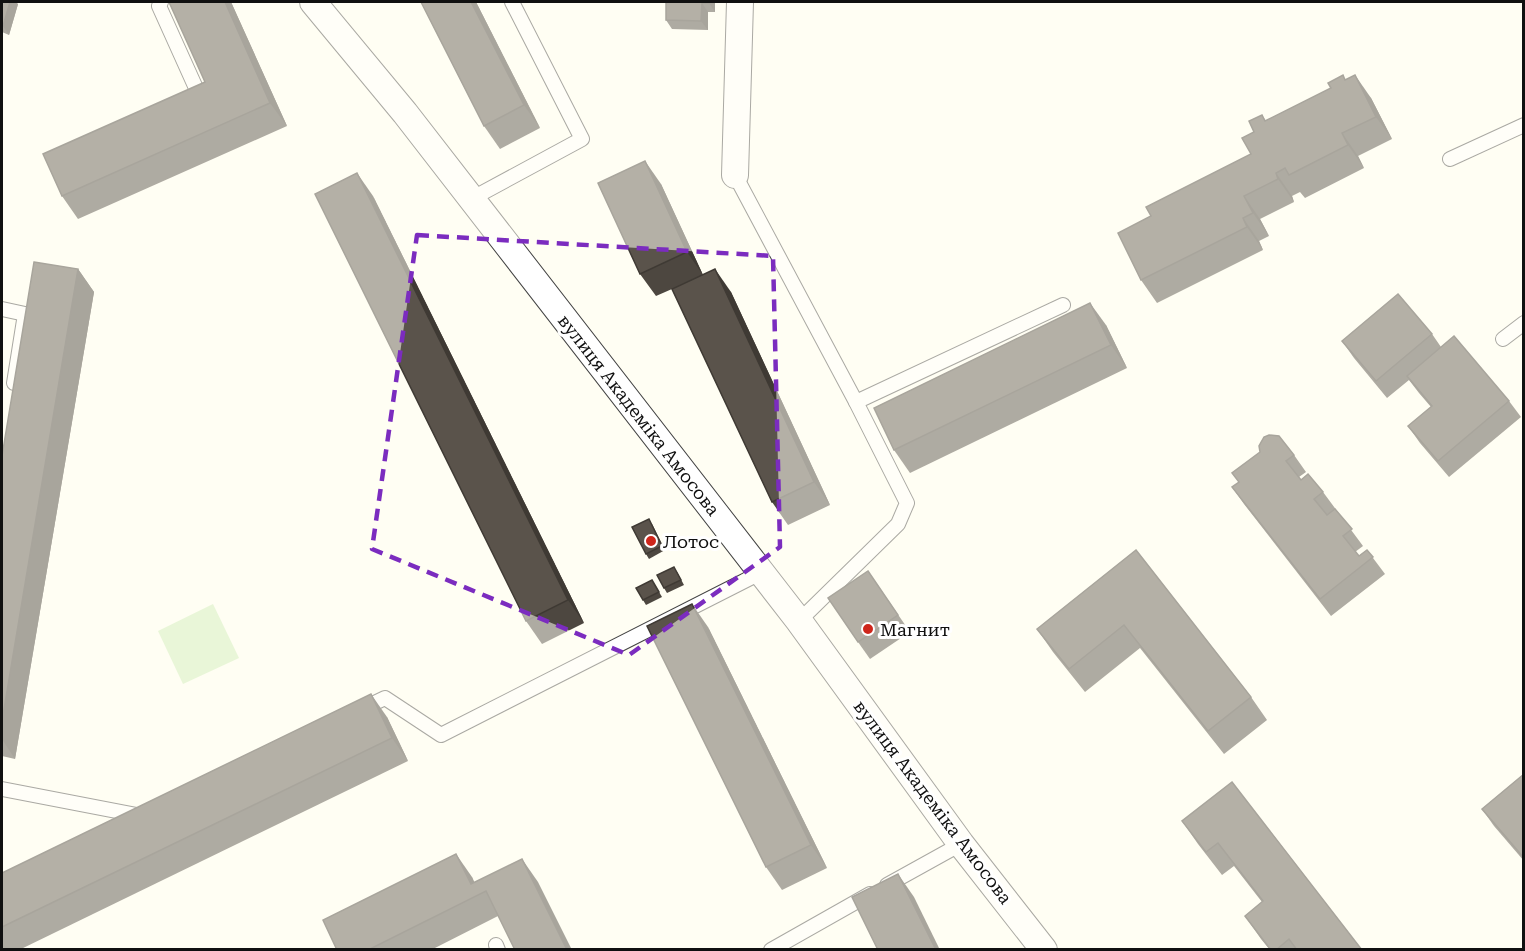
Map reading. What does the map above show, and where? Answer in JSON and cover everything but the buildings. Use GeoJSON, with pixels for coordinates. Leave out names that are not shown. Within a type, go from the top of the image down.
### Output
{"type":"FeatureCollection","features":[{"type":"Feature","properties":{"kind":"street","name":"вулиця Академіка Амосова"},"geometry":{"type":"LineString","coordinates":[[313,2],[405,112],[799,621],[961,844],[1044,950]]}},
{"type":"Feature","properties":{"kind":"street"},"geometry":{"type":"LineString","coordinates":[[735,175],[740,2]]}},
{"type":"Feature","properties":{"kind":"lane"},"geometry":{"type":"LineString","coordinates":[[161,2],[159,6],[200,97]]}},
{"type":"Feature","properties":{"kind":"lane"},"geometry":{"type":"LineString","coordinates":[[471,199],[582,139],[512,2]]}},
{"type":"Feature","properties":{"kind":"lane"},"geometry":{"type":"LineString","coordinates":[[1450,159],[1524,125]]}},
{"type":"Feature","properties":{"kind":"lane"},"geometry":{"type":"LineString","coordinates":[[735,175],[907,503],[898,524],[799,621]]}},
{"type":"Feature","properties":{"kind":"lane"},"geometry":{"type":"LineString","coordinates":[[856,402],[1064,305]]}},
{"type":"Feature","properties":{"kind":"lane"},"geometry":{"type":"LineString","coordinates":[[2,309],[25,314],[12,393]]}},
{"type":"Feature","properties":{"kind":"lane"},"geometry":{"type":"LineString","coordinates":[[1503,339],[1524,323]]}},
{"type":"Feature","properties":{"kind":"lane"},"geometry":{"type":"LineString","coordinates":[[354,713],[385,698],[441,735],[760,573]]}},
{"type":"Feature","properties":{"kind":"lane"},"geometry":{"type":"LineString","coordinates":[[2,789],[150,814],[124,826]]}},
{"type":"Feature","properties":{"kind":"lane"},"geometry":{"type":"LineString","coordinates":[[771,950],[961,844]]}},
{"type":"Feature","properties":{"kind":"highlighted area"},"geometry":{"type":"Polygon","coordinates":[[[417,235],[773,256],[780,547],[629,655],[372,549],[417,235]]]}},
{"type":"Feature","properties":{"kind":"green space"},"geometry":{"type":"Polygon","coordinates":[[[213,604],[239,658],[183,684],[158,631],[213,604]]]}},
{"type":"Feature","properties":{"kind":"place","name":"Лотос"},"geometry":{"type":"Point","coordinates":[651,541]}},
{"type":"Feature","properties":{"kind":"place","name":"Магнит"},"geometry":{"type":"Point","coordinates":[868,629]}}]}
